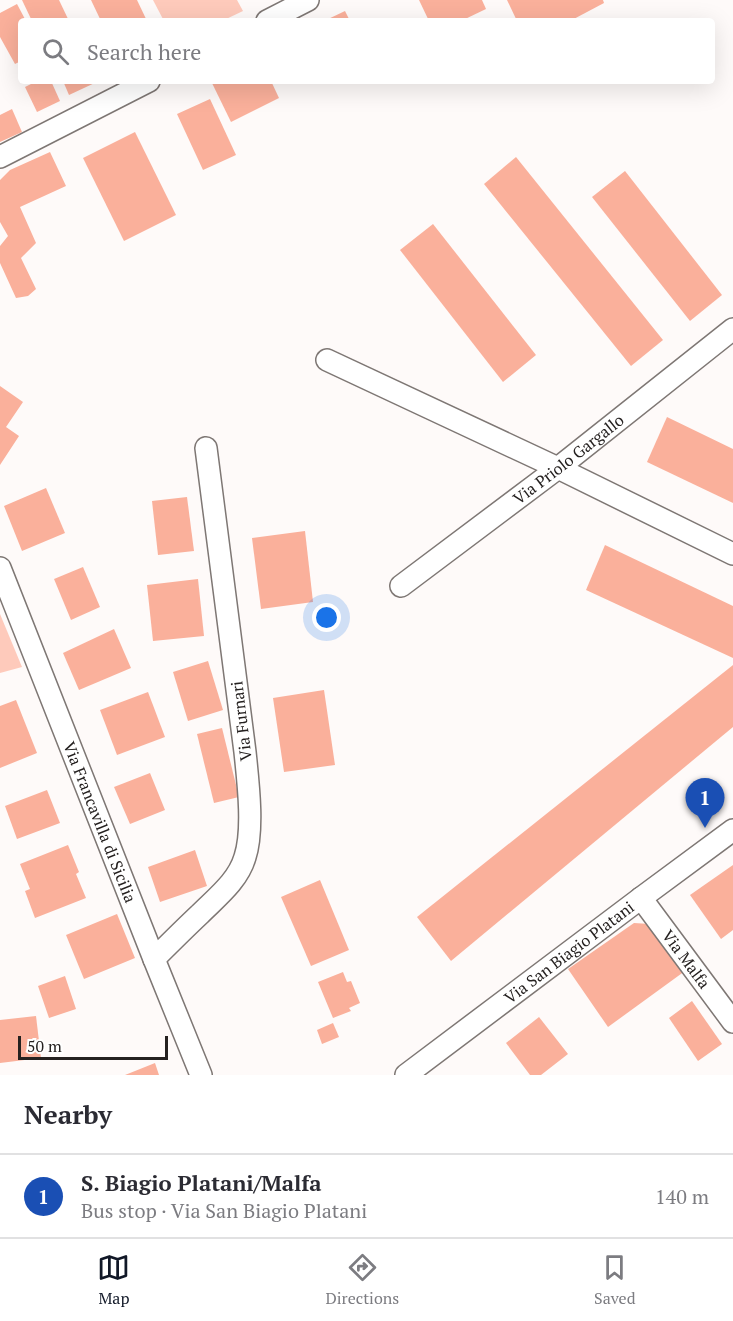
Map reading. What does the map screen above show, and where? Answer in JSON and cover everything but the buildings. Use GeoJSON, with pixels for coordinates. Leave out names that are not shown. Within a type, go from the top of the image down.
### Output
{"type":"FeatureCollection","features":[{"type":"Feature","properties":{"kind":"street"},"geometry":{"type":"LineString","coordinates":[[273,18],[308,0]]}},
{"type":"Feature","properties":{"kind":"street"},"geometry":{"type":"LineString","coordinates":[[0,157],[143,84]]}},
{"type":"Feature","properties":{"kind":"street","name":"Via Priolo Gargallo"},"geometry":{"type":"LineString","coordinates":[[401,586],[558,468],[733,329]]}},
{"type":"Feature","properties":{"kind":"street"},"geometry":{"type":"LineString","coordinates":[[327,360],[558,468],[733,554]]}},
{"type":"Feature","properties":{"kind":"street","name":"Via Furnari"},"geometry":{"type":"LineString","coordinates":[[154,959],[231,883],[245,859],[249,841],[245,752],[206,447]]}},
{"type":"Feature","properties":{"kind":"street","name":"Via Francavilla di Sicilia"},"geometry":{"type":"LineString","coordinates":[[0,568],[201,1075]]}},
{"type":"Feature","properties":{"kind":"street","name":"Via San Biagio Platani"},"geometry":{"type":"LineString","coordinates":[[406,1075],[733,830]]}},
{"type":"Feature","properties":{"kind":"street","name":"Via Malfa"},"geometry":{"type":"LineString","coordinates":[[641,898],[733,1022]]}},
{"type":"Feature","properties":{"kind":"shaded area"},"geometry":{"type":"Polygon","coordinates":[[[153,0],[237,0],[243,11],[228,18],[162,18],[153,0]]]}},
{"type":"Feature","properties":{"kind":"shaded area"},"geometry":{"type":"Polygon","coordinates":[[[0,614],[22,667],[0,673],[0,614]]]}},
{"type":"Feature","properties":{"kind":"place","name":"S. Biagio Platani/Malfa"},"geometry":{"type":"Point","coordinates":[705,828]}}]}
